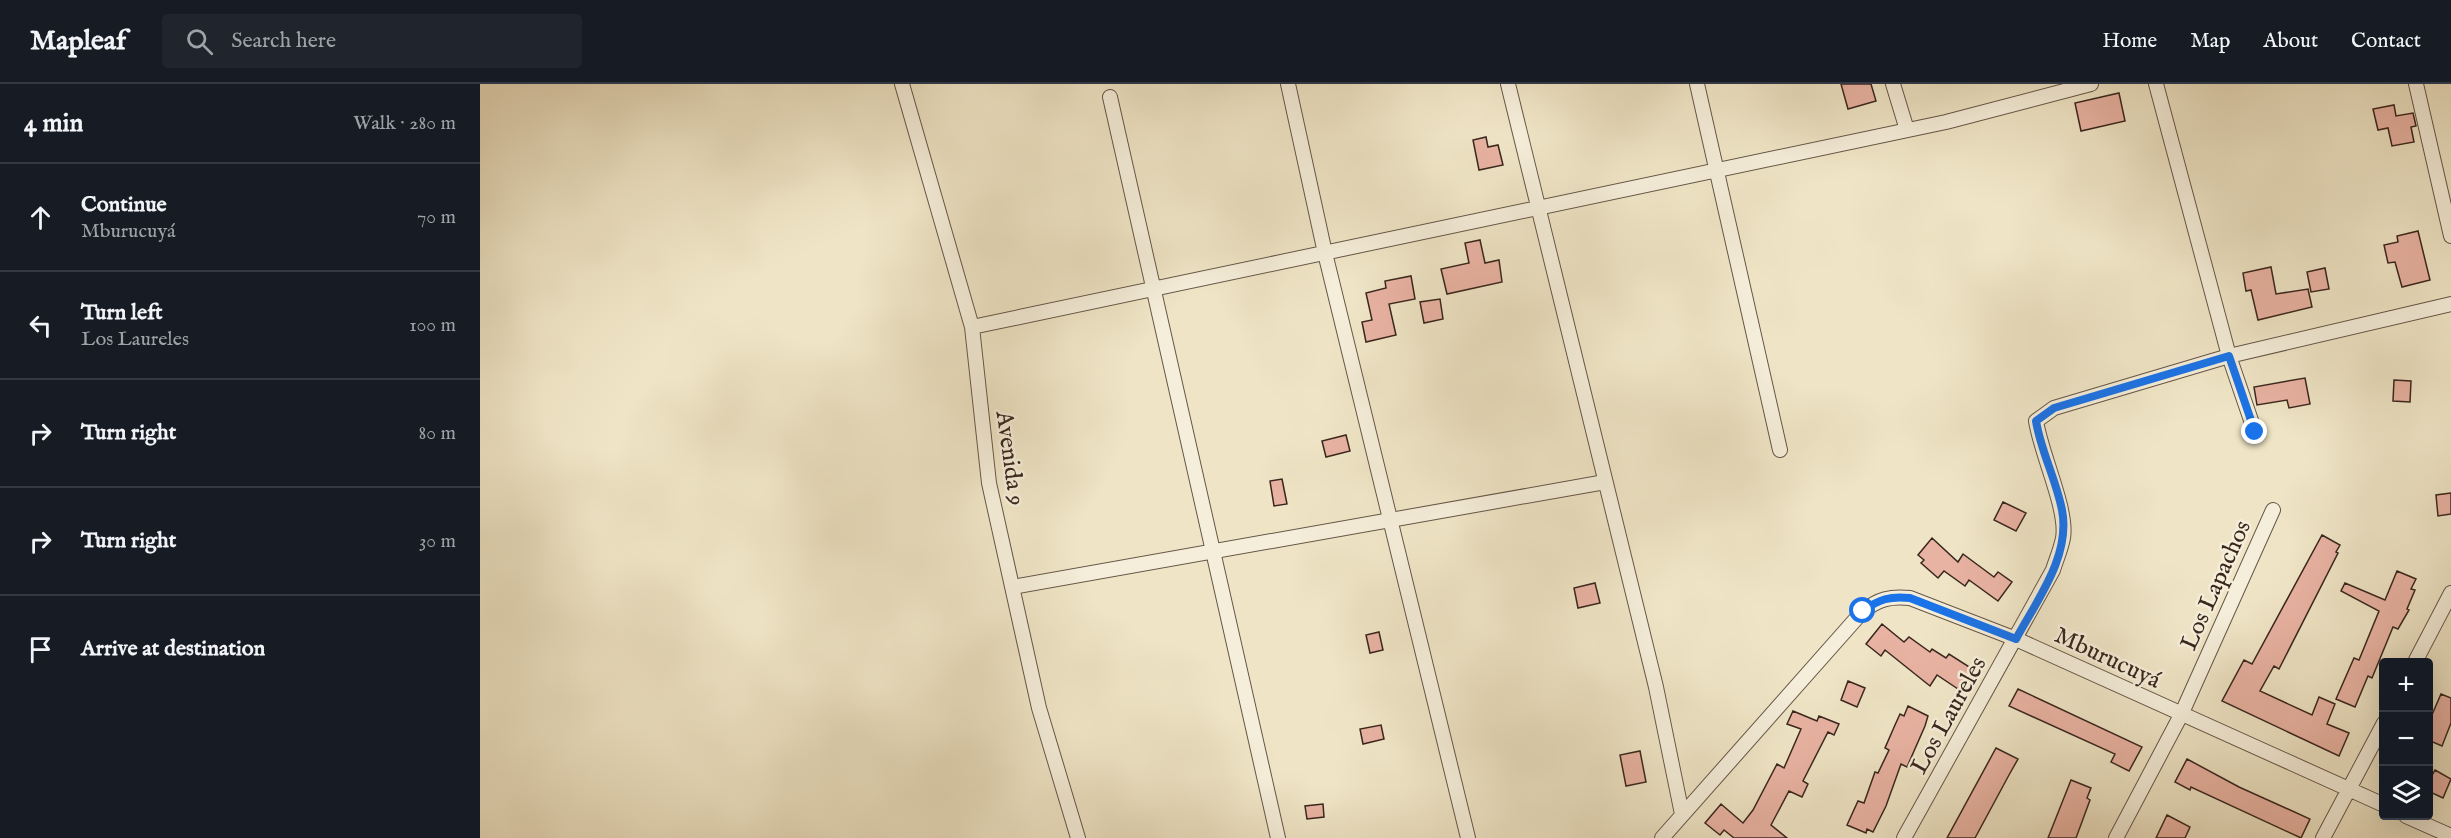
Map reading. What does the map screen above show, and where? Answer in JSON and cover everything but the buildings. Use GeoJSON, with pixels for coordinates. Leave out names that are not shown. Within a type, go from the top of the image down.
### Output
{"type":"FeatureCollection","features":[{"type":"Feature","properties":{"kind":"street","name":"Avenida 9"},"geometry":{"type":"LineString","coordinates":[[902,84],[972,327],[989,483],[1039,708],[1078,838]]}},
{"type":"Feature","properties":{"kind":"street"},"geometry":{"type":"LineString","coordinates":[[1288,84],[1325,253],[1468,838]]}},
{"type":"Feature","properties":{"kind":"street"},"geometry":{"type":"LineString","coordinates":[[1508,84],[1656,687],[1682,814]]}},
{"type":"Feature","properties":{"kind":"street"},"geometry":{"type":"LineString","coordinates":[[1698,84],[1780,450]]}},
{"type":"Feature","properties":{"kind":"street"},"geometry":{"type":"LineString","coordinates":[[1893,84],[1907,130]]}},
{"type":"Feature","properties":{"kind":"street"},"geometry":{"type":"LineString","coordinates":[[972,327],[1907,130],[2091,84]]}},
{"type":"Feature","properties":{"kind":"street"},"geometry":{"type":"LineString","coordinates":[[2156,84],[2229,356],[2255,432]]}},
{"type":"Feature","properties":{"kind":"street"},"geometry":{"type":"LineString","coordinates":[[2416,84],[2451,236]]}},
{"type":"Feature","properties":{"kind":"street"},"geometry":{"type":"LineString","coordinates":[[1110,97],[1278,838]]}},
{"type":"Feature","properties":{"kind":"street"},"geometry":{"type":"LineString","coordinates":[[2229,356],[2451,304]]}},
{"type":"Feature","properties":{"kind":"street","name":"Los Laureles"},"geometry":{"type":"LineString","coordinates":[[1904,838],[2053,570],[2064,537],[2062,510],[2040,445],[2036,421],[2054,408],[2229,356]]}},
{"type":"Feature","properties":{"kind":"street"},"geometry":{"type":"LineString","coordinates":[[1012,587],[1605,482]]}},
{"type":"Feature","properties":{"kind":"street","name":"Los Lapachos"},"geometry":{"type":"LineString","coordinates":[[2116,838],[2181,715],[2273,510]]}},
{"type":"Feature","properties":{"kind":"street"},"geometry":{"type":"LineString","coordinates":[[2418,658],[2451,593]]}},
{"type":"Feature","properties":{"kind":"street","name":"Mburucuyá"},"geometry":{"type":"LineString","coordinates":[[1662,838],[1863,611],[1876,601],[1893,596],[1910,598],[2016,639],[2379,804]]}},
{"type":"Feature","properties":{"kind":"street"},"geometry":{"type":"LineString","coordinates":[[2323,838],[2379,733]]}},
{"type":"Feature","properties":{"kind":"street"},"geometry":{"type":"LineString","coordinates":[[2415,820],[2451,836]]}},
{"type":"Feature","properties":{"kind":"route"},"geometry":{"type":"LineString","coordinates":[[1863,611],[1876,601],[1893,596],[1910,598],[2016,639],[2053,570],[2064,537],[2062,510],[2040,445],[2036,421],[2054,408],[2229,356],[2255,432]]}}]}
